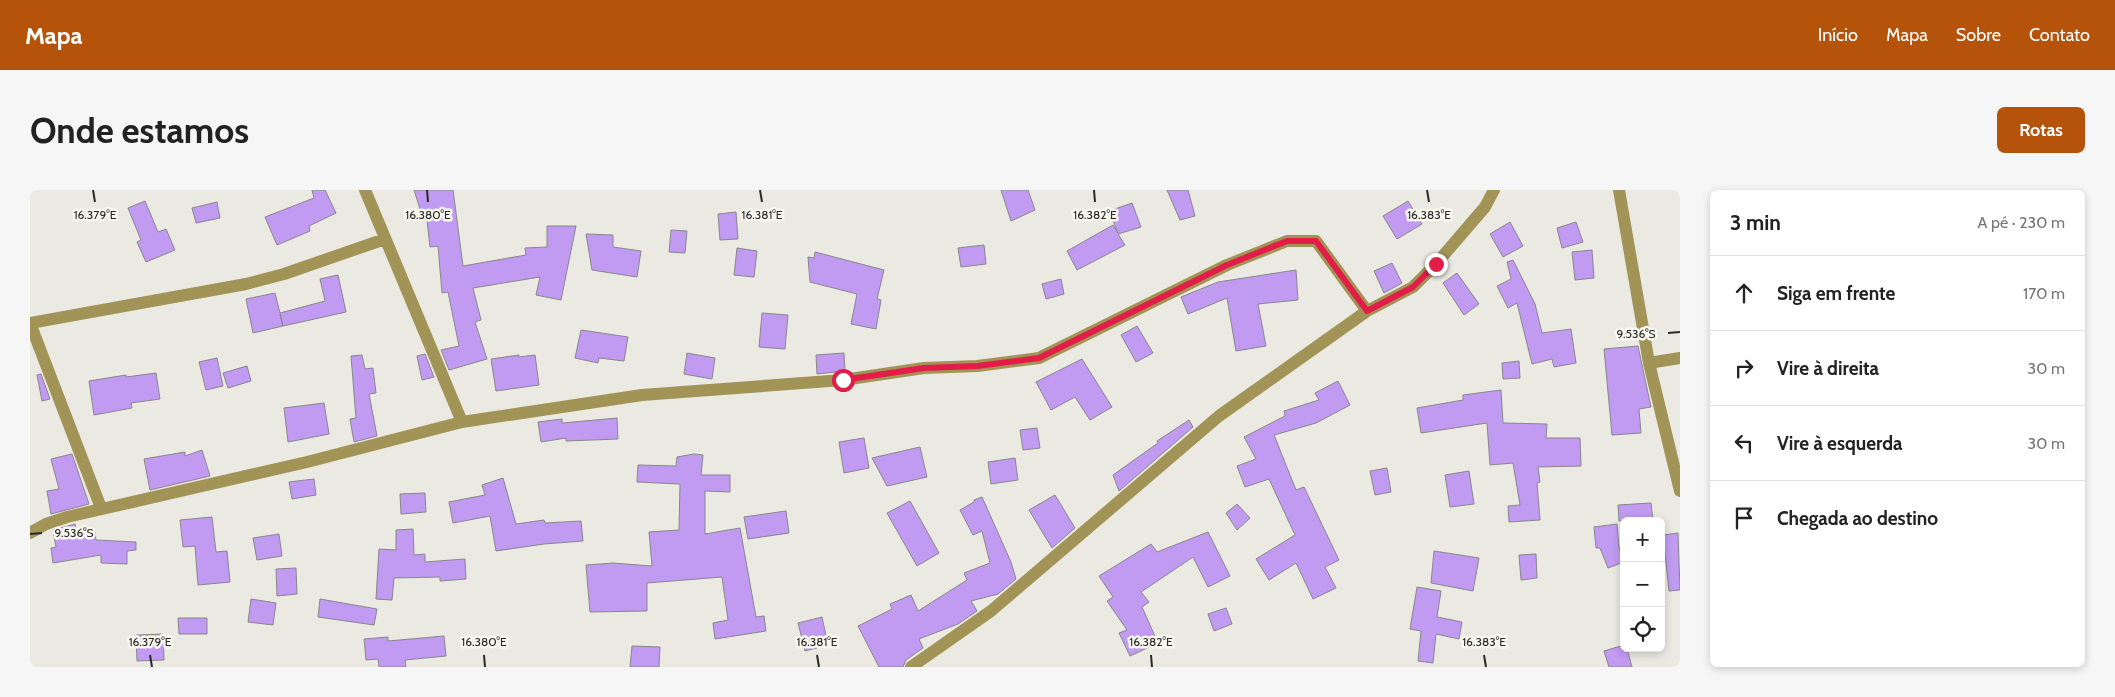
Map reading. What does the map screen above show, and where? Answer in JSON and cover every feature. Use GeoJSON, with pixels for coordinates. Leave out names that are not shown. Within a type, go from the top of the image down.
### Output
{"type":"FeatureCollection","features":[{"type":"Feature","properties":{"kind":"street"},"geometry":{"type":"LineString","coordinates":[[365,190],[462,422]]}},
{"type":"Feature","properties":{"kind":"street"},"geometry":{"type":"LineString","coordinates":[[911,667],[991,611],[1220,416],[1367,311],[1413,287],[1436,264],[1485,207],[1494,190]]}},
{"type":"Feature","properties":{"kind":"street"},"geometry":{"type":"LineString","coordinates":[[1619,190],[1649,363],[1680,491]]}},
{"type":"Feature","properties":{"kind":"street"},"geometry":{"type":"LineString","coordinates":[[101,508],[30,323],[246,284],[284,274],[386,239]]}},
{"type":"Feature","properties":{"kind":"street"},"geometry":{"type":"LineString","coordinates":[[30,534],[46,524],[66,517],[307,462],[462,422],[642,394],[843,380],[924,368],[977,366],[1039,358],[1227,265],[1287,241],[1316,241],[1367,311]]}},
{"type":"Feature","properties":{"kind":"street"},"geometry":{"type":"LineString","coordinates":[[1649,363],[1680,358]]}},
{"type":"Feature","properties":{"kind":"building"},"geometry":{"type":"Polygon","coordinates":[[[312,190],[325,190],[336,213],[309,226],[310,231],[277,245],[265,217],[314,198],[312,190]]]}},
{"type":"Feature","properties":{"kind":"building"},"geometry":{"type":"Polygon","coordinates":[[[414,190],[453,190],[463,266],[526,255],[525,248],[547,247],[547,226],[576,226],[561,300],[536,295],[540,277],[473,288],[481,320],[475,322],[487,359],[449,370],[441,350],[459,346],[448,292],[442,293],[438,246],[430,247],[426,211],[421,212],[414,190]]]}},
{"type":"Feature","properties":{"kind":"building"},"geometry":{"type":"Polygon","coordinates":[[[1001,190],[1028,190],[1035,210],[1011,221],[1001,190]]]}},
{"type":"Feature","properties":{"kind":"building"},"geometry":{"type":"Polygon","coordinates":[[[1167,190],[1188,190],[1195,216],[1180,220],[1167,190]]]}},
{"type":"Feature","properties":{"kind":"building"},"geometry":{"type":"Polygon","coordinates":[[[145,201],[158,232],[166,229],[175,250],[146,262],[137,242],[141,240],[128,208],[145,201]]]}},
{"type":"Feature","properties":{"kind":"building"},"geometry":{"type":"Polygon","coordinates":[[[1408,201],[1422,224],[1397,239],[1383,216],[1408,201]]]}},
{"type":"Feature","properties":{"kind":"building"},"geometry":{"type":"Polygon","coordinates":[[[217,202],[220,218],[196,223],[192,208],[217,202]]]}},
{"type":"Feature","properties":{"kind":"building"},"geometry":{"type":"Polygon","coordinates":[[[1132,203],[1141,227],[1118,234],[1125,245],[1077,270],[1067,251],[1113,225],[1118,233],[1109,211],[1132,203]]]}},
{"type":"Feature","properties":{"kind":"building"},"geometry":{"type":"Polygon","coordinates":[[[736,212],[738,239],[720,240],[718,214],[736,212]]]}},
{"type":"Feature","properties":{"kind":"building"},"geometry":{"type":"Polygon","coordinates":[[[1510,222],[1523,246],[1503,257],[1490,234],[1510,222]]]}},
{"type":"Feature","properties":{"kind":"building"},"geometry":{"type":"Polygon","coordinates":[[[1576,222],[1583,242],[1562,248],[1557,228],[1576,222]]]}},
{"type":"Feature","properties":{"kind":"building"},"geometry":{"type":"Polygon","coordinates":[[[671,230],[687,231],[685,253],[669,252],[671,230]]]}},
{"type":"Feature","properties":{"kind":"building"},"geometry":{"type":"Polygon","coordinates":[[[586,234],[613,235],[613,247],[641,251],[637,277],[592,270],[586,234]]]}},
{"type":"Feature","properties":{"kind":"building"},"geometry":{"type":"Polygon","coordinates":[[[984,245],[986,264],[961,267],[958,248],[984,245]]]}},
{"type":"Feature","properties":{"kind":"building"},"geometry":{"type":"Polygon","coordinates":[[[737,248],[757,251],[754,277],[734,275],[737,248]]]}},
{"type":"Feature","properties":{"kind":"building"},"geometry":{"type":"Polygon","coordinates":[[[1592,250],[1594,278],[1575,280],[1572,252],[1592,250]]]}},
{"type":"Feature","properties":{"kind":"building"},"geometry":{"type":"Polygon","coordinates":[[[815,252],[884,270],[877,299],[881,300],[876,329],[851,324],[857,294],[810,282],[808,257],[814,258],[815,252]]]}},
{"type":"Feature","properties":{"kind":"building"},"geometry":{"type":"Polygon","coordinates":[[[1513,260],[1535,304],[1542,333],[1571,329],[1576,363],[1554,367],[1552,359],[1532,364],[1517,303],[1508,308],[1497,286],[1511,279],[1507,262],[1513,260]]]}},
{"type":"Feature","properties":{"kind":"building"},"geometry":{"type":"Polygon","coordinates":[[[1392,263],[1402,283],[1384,293],[1374,271],[1392,263]]]}},
{"type":"Feature","properties":{"kind":"building"},"geometry":{"type":"Polygon","coordinates":[[[1296,270],[1298,300],[1258,304],[1266,346],[1236,351],[1227,298],[1188,314],[1181,297],[1218,282],[1296,270]]]}},
{"type":"Feature","properties":{"kind":"building"},"geometry":{"type":"Polygon","coordinates":[[[1457,273],[1479,304],[1464,315],[1443,283],[1457,273]]]}},
{"type":"Feature","properties":{"kind":"building"},"geometry":{"type":"Polygon","coordinates":[[[338,275],[346,312],[253,333],[246,299],[275,293],[280,313],[325,301],[320,279],[338,275]]]}},
{"type":"Feature","properties":{"kind":"building"},"geometry":{"type":"Polygon","coordinates":[[[1061,279],[1064,294],[1046,299],[1042,284],[1061,279]]]}},
{"type":"Feature","properties":{"kind":"building"},"geometry":{"type":"Polygon","coordinates":[[[762,313],[788,315],[785,349],[759,347],[762,313]]]}},
{"type":"Feature","properties":{"kind":"building"},"geometry":{"type":"Polygon","coordinates":[[[1137,326],[1153,353],[1136,362],[1121,335],[1137,326]]]}},
{"type":"Feature","properties":{"kind":"building"},"geometry":{"type":"Polygon","coordinates":[[[581,330],[628,337],[624,361],[599,358],[598,363],[575,358],[581,330]]]}},
{"type":"Feature","properties":{"kind":"building"},"geometry":{"type":"Polygon","coordinates":[[[1638,346],[1651,407],[1639,409],[1641,433],[1612,435],[1604,349],[1638,346]]]}},
{"type":"Feature","properties":{"kind":"building"},"geometry":{"type":"Polygon","coordinates":[[[687,353],[715,358],[712,379],[684,374],[687,353]]]}},
{"type":"Feature","properties":{"kind":"building"},"geometry":{"type":"Polygon","coordinates":[[[844,353],[845,371],[817,374],[816,355],[844,353]]]}},
{"type":"Feature","properties":{"kind":"building"},"geometry":{"type":"Polygon","coordinates":[[[425,354],[434,377],[422,380],[417,356],[425,354]]]}},
{"type":"Feature","properties":{"kind":"building"},"geometry":{"type":"Polygon","coordinates":[[[362,355],[365,369],[373,368],[376,393],[369,394],[377,436],[354,442],[350,419],[356,418],[351,356],[362,355]]]}},
{"type":"Feature","properties":{"kind":"building"},"geometry":{"type":"Polygon","coordinates":[[[519,355],[519,357],[535,355],[539,385],[496,391],[491,359],[519,355]]]}},
{"type":"Feature","properties":{"kind":"building"},"geometry":{"type":"Polygon","coordinates":[[[217,358],[223,386],[206,390],[199,362],[217,358]]]}},
{"type":"Feature","properties":{"kind":"building"},"geometry":{"type":"Polygon","coordinates":[[[1082,359],[1112,407],[1090,420],[1075,397],[1051,410],[1036,382],[1082,359]]]}},
{"type":"Feature","properties":{"kind":"building"},"geometry":{"type":"Polygon","coordinates":[[[1519,361],[1520,378],[1503,379],[1502,363],[1519,361]]]}},
{"type":"Feature","properties":{"kind":"building"},"geometry":{"type":"Polygon","coordinates":[[[247,366],[251,381],[228,388],[223,373],[247,366]]]}},
{"type":"Feature","properties":{"kind":"building"},"geometry":{"type":"Polygon","coordinates":[[[156,373],[160,399],[131,403],[132,408],[94,415],[89,381],[126,375],[126,377],[156,373]]]}},
{"type":"Feature","properties":{"kind":"building"},"geometry":{"type":"Polygon","coordinates":[[[41,374],[50,399],[42,401],[37,375],[41,374]]]}},
{"type":"Feature","properties":{"kind":"building"},"geometry":{"type":"Polygon","coordinates":[[[1338,381],[1350,405],[1316,423],[1274,435],[1296,490],[1304,487],[1339,560],[1325,567],[1336,588],[1313,599],[1296,563],[1269,580],[1256,559],[1295,535],[1269,479],[1245,487],[1237,466],[1256,459],[1244,437],[1285,416],[1284,411],[1319,400],[1315,393],[1338,381]]]}},
{"type":"Feature","properties":{"kind":"building"},"geometry":{"type":"Polygon","coordinates":[[[1501,390],[1503,423],[1547,424],[1546,438],[1580,438],[1581,466],[1538,467],[1540,482],[1537,483],[1540,520],[1509,522],[1508,506],[1520,505],[1513,463],[1490,465],[1487,423],[1421,433],[1417,408],[1463,400],[1463,395],[1501,390]]]}},
{"type":"Feature","properties":{"kind":"building"},"geometry":{"type":"Polygon","coordinates":[[[324,403],[329,434],[288,442],[284,408],[324,403]]]}},
{"type":"Feature","properties":{"kind":"building"},"geometry":{"type":"Polygon","coordinates":[[[617,418],[618,439],[566,441],[566,438],[541,442],[538,422],[562,419],[562,423],[617,418]]]}},
{"type":"Feature","properties":{"kind":"building"},"geometry":{"type":"Polygon","coordinates":[[[1189,420],[1193,427],[1119,491],[1113,475],[1158,443],[1157,441],[1189,420]]]}},
{"type":"Feature","properties":{"kind":"building"},"geometry":{"type":"Polygon","coordinates":[[[1037,428],[1040,448],[1023,450],[1020,430],[1037,428]]]}},
{"type":"Feature","properties":{"kind":"building"},"geometry":{"type":"Polygon","coordinates":[[[864,438],[869,468],[844,473],[839,442],[864,438]]]}},
{"type":"Feature","properties":{"kind":"building"},"geometry":{"type":"Polygon","coordinates":[[[920,447],[927,477],[887,486],[872,458],[920,447]]]}},
{"type":"Feature","properties":{"kind":"building"},"geometry":{"type":"Polygon","coordinates":[[[202,450],[210,476],[150,490],[144,459],[185,452],[185,456],[202,450]]]}},
{"type":"Feature","properties":{"kind":"building"},"geometry":{"type":"Polygon","coordinates":[[[72,454],[89,504],[51,514],[47,491],[59,489],[51,459],[72,454]]]}},
{"type":"Feature","properties":{"kind":"building"},"geometry":{"type":"Polygon","coordinates":[[[694,454],[703,455],[701,475],[730,475],[730,492],[705,491],[705,534],[740,528],[756,617],[764,616],[766,631],[715,639],[713,623],[728,620],[722,577],[647,583],[647,611],[590,612],[586,565],[613,563],[652,566],[649,532],[679,530],[680,484],[637,482],[638,465],[676,466],[677,457],[694,454]]]}},
{"type":"Feature","properties":{"kind":"building"},"geometry":{"type":"Polygon","coordinates":[[[1015,458],[1018,480],[991,484],[988,462],[1015,458]]]}},
{"type":"Feature","properties":{"kind":"building"},"geometry":{"type":"Polygon","coordinates":[[[1387,468],[1391,492],[1375,495],[1370,471],[1387,468]]]}},
{"type":"Feature","properties":{"kind":"building"},"geometry":{"type":"Polygon","coordinates":[[[1469,471],[1474,504],[1450,507],[1445,475],[1469,471]]]}},
{"type":"Feature","properties":{"kind":"building"},"geometry":{"type":"Polygon","coordinates":[[[503,478],[516,524],[544,520],[545,523],[581,521],[583,541],[496,551],[490,516],[453,523],[449,502],[485,495],[482,485],[503,478]]]}},
{"type":"Feature","properties":{"kind":"building"},"geometry":{"type":"Polygon","coordinates":[[[314,479],[316,495],[292,499],[289,482],[314,479]]]}},
{"type":"Feature","properties":{"kind":"building"},"geometry":{"type":"Polygon","coordinates":[[[425,493],[426,512],[401,514],[400,494],[425,493]]]}},
{"type":"Feature","properties":{"kind":"building"},"geometry":{"type":"Polygon","coordinates":[[[1055,495],[1075,528],[1052,548],[1029,510],[1055,495]]]}},
{"type":"Feature","properties":{"kind":"building"},"geometry":{"type":"Polygon","coordinates":[[[982,497],[1011,562],[1016,579],[998,594],[971,601],[977,611],[958,624],[919,639],[923,648],[906,660],[903,667],[879,667],[858,626],[892,609],[890,604],[911,595],[918,611],[967,580],[964,573],[990,563],[982,531],[973,535],[960,510],[982,497]]]}},
{"type":"Feature","properties":{"kind":"building"},"geometry":{"type":"Polygon","coordinates":[[[910,501],[939,553],[917,566],[887,513],[910,501]]]}},
{"type":"Feature","properties":{"kind":"building"},"geometry":{"type":"Polygon","coordinates":[[[1651,503],[1653,517],[1620,517],[1619,521],[1618,505],[1651,503]]]}},
{"type":"Feature","properties":{"kind":"building"},"geometry":{"type":"Polygon","coordinates":[[[1237,504],[1250,518],[1237,530],[1226,513],[1237,504]]]}},
{"type":"Feature","properties":{"kind":"building"},"geometry":{"type":"Polygon","coordinates":[[[786,511],[789,533],[748,539],[744,517],[786,511]]]}},
{"type":"Feature","properties":{"kind":"building"},"geometry":{"type":"Polygon","coordinates":[[[212,517],[216,552],[227,551],[230,582],[198,585],[195,546],[183,547],[180,520],[212,517]]]}},
{"type":"Feature","properties":{"kind":"building"},"geometry":{"type":"Polygon","coordinates":[[[75,524],[76,530],[94,528],[96,540],[136,542],[136,550],[127,551],[127,564],[101,563],[101,555],[53,563],[51,548],[56,547],[53,530],[75,524]]]}},
{"type":"Feature","properties":{"kind":"building"},"geometry":{"type":"Polygon","coordinates":[[[1617,524],[1620,564],[1608,568],[1600,548],[1596,548],[1594,527],[1617,524]]]}},
{"type":"Feature","properties":{"kind":"building"},"geometry":{"type":"Polygon","coordinates":[[[413,529],[414,555],[425,554],[425,562],[465,559],[466,579],[440,581],[440,577],[394,578],[392,600],[376,599],[379,549],[396,550],[396,530],[413,529]]]}},
{"type":"Feature","properties":{"kind":"building"},"geometry":{"type":"Polygon","coordinates":[[[1208,532],[1230,576],[1208,587],[1193,557],[1141,592],[1149,602],[1142,607],[1158,643],[1130,656],[1119,633],[1127,630],[1107,601],[1113,597],[1099,576],[1151,544],[1157,552],[1208,532]]]}},
{"type":"Feature","properties":{"kind":"building"},"geometry":{"type":"Polygon","coordinates":[[[1678,533],[1680,590],[1669,591],[1665,535],[1678,533]]]}},
{"type":"Feature","properties":{"kind":"building"},"geometry":{"type":"Polygon","coordinates":[[[279,534],[282,556],[257,560],[253,538],[279,534]]]}},
{"type":"Feature","properties":{"kind":"building"},"geometry":{"type":"Polygon","coordinates":[[[1434,551],[1479,558],[1473,591],[1431,583],[1434,551]]]}},
{"type":"Feature","properties":{"kind":"building"},"geometry":{"type":"Polygon","coordinates":[[[1536,554],[1537,578],[1521,580],[1519,555],[1536,554]]]}},
{"type":"Feature","properties":{"kind":"building"},"geometry":{"type":"Polygon","coordinates":[[[296,568],[297,594],[277,596],[276,569],[296,568]]]}},
{"type":"Feature","properties":{"kind":"building"},"geometry":{"type":"Polygon","coordinates":[[[1417,587],[1441,591],[1437,617],[1462,622],[1459,639],[1436,634],[1433,663],[1418,661],[1421,631],[1410,629],[1417,587]]]}},
{"type":"Feature","properties":{"kind":"building"},"geometry":{"type":"Polygon","coordinates":[[[251,599],[276,603],[273,625],[248,622],[251,599]]]}},
{"type":"Feature","properties":{"kind":"building"},"geometry":{"type":"Polygon","coordinates":[[[320,599],[377,609],[374,625],[318,617],[320,599]]]}},
{"type":"Feature","properties":{"kind":"building"},"geometry":{"type":"Polygon","coordinates":[[[1226,608],[1232,624],[1214,631],[1208,614],[1226,608]]]}},
{"type":"Feature","properties":{"kind":"building"},"geometry":{"type":"Polygon","coordinates":[[[822,617],[828,645],[805,651],[798,623],[822,617]]]}},
{"type":"Feature","properties":{"kind":"building"},"geometry":{"type":"Polygon","coordinates":[[[178,618],[207,618],[207,634],[179,634],[178,618]]]}},
{"type":"Feature","properties":{"kind":"building"},"geometry":{"type":"Polygon","coordinates":[[[163,634],[164,660],[137,661],[136,635],[163,634]]]}},
{"type":"Feature","properties":{"kind":"building"},"geometry":{"type":"Polygon","coordinates":[[[444,636],[446,656],[405,660],[406,667],[379,667],[378,659],[366,660],[364,639],[388,637],[388,641],[444,636]]]}},
{"type":"Feature","properties":{"kind":"building"},"geometry":{"type":"Polygon","coordinates":[[[632,646],[660,647],[659,667],[630,667],[632,646]]]}},
{"type":"Feature","properties":{"kind":"building"},"geometry":{"type":"Polygon","coordinates":[[[1620,646],[1620,652],[1628,652],[1632,667],[1609,667],[1604,651],[1620,646]]]}},
{"type":"Feature","properties":{"kind":"route"},"geometry":{"type":"LineString","coordinates":[[843,380],[924,368],[977,366],[1039,358],[1227,265],[1287,241],[1316,241],[1323,248],[1367,311],[1413,287],[1436,264]]}}]}
